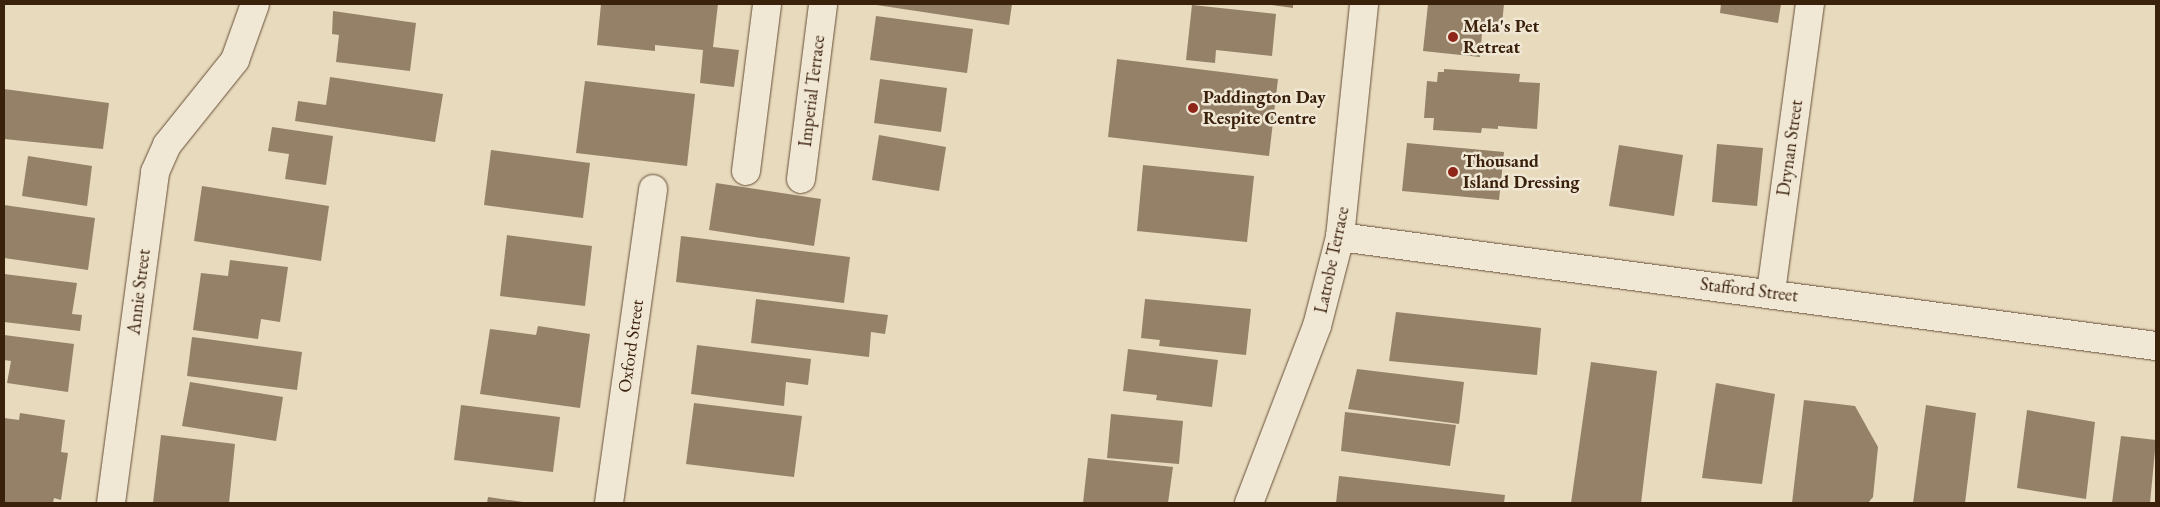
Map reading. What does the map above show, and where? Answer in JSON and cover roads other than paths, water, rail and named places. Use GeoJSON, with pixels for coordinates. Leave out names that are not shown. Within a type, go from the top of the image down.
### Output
{"type":"FeatureCollection","features":[{"type":"Feature","properties":{"kind":"street","name":"Annie Street"},"geometry":{"type":"LineString","coordinates":[[111,503],[154,178],[167,145],[207,96],[240,51],[255,4]]}},
{"type":"Feature","properties":{"kind":"street"},"geometry":{"type":"LineString","coordinates":[[746,171],[767,4]]}},
{"type":"Feature","properties":{"kind":"street","name":"Imperial Terrace"},"geometry":{"type":"LineString","coordinates":[[801,179],[823,4]]}},
{"type":"Feature","properties":{"kind":"street","name":"Latrobe Terrace"},"geometry":{"type":"LineString","coordinates":[[1249,503],[1317,326],[1340,237],[1364,4]]}},
{"type":"Feature","properties":{"kind":"street","name":"Drynan Street"},"geometry":{"type":"LineString","coordinates":[[1771,292],[1810,4]]}},
{"type":"Feature","properties":{"kind":"street","name":"Oxford Street"},"geometry":{"type":"LineString","coordinates":[[609,503],[653,189]]}},
{"type":"Feature","properties":{"kind":"street","name":"Stafford Street"},"geometry":{"type":"LineString","coordinates":[[1340,237],[1771,292],[2156,346]]}},
{"type":"Feature","properties":{"kind":"place","name":"Mela's Pet Retreat"},"geometry":{"type":"Point","coordinates":[1453,37]}},
{"type":"Feature","properties":{"kind":"place","name":"Paddington Day Respite Centre"},"geometry":{"type":"Point","coordinates":[1193,108]}},
{"type":"Feature","properties":{"kind":"place","name":"Thousand Island Dressing"},"geometry":{"type":"Point","coordinates":[1453,172]}}]}
